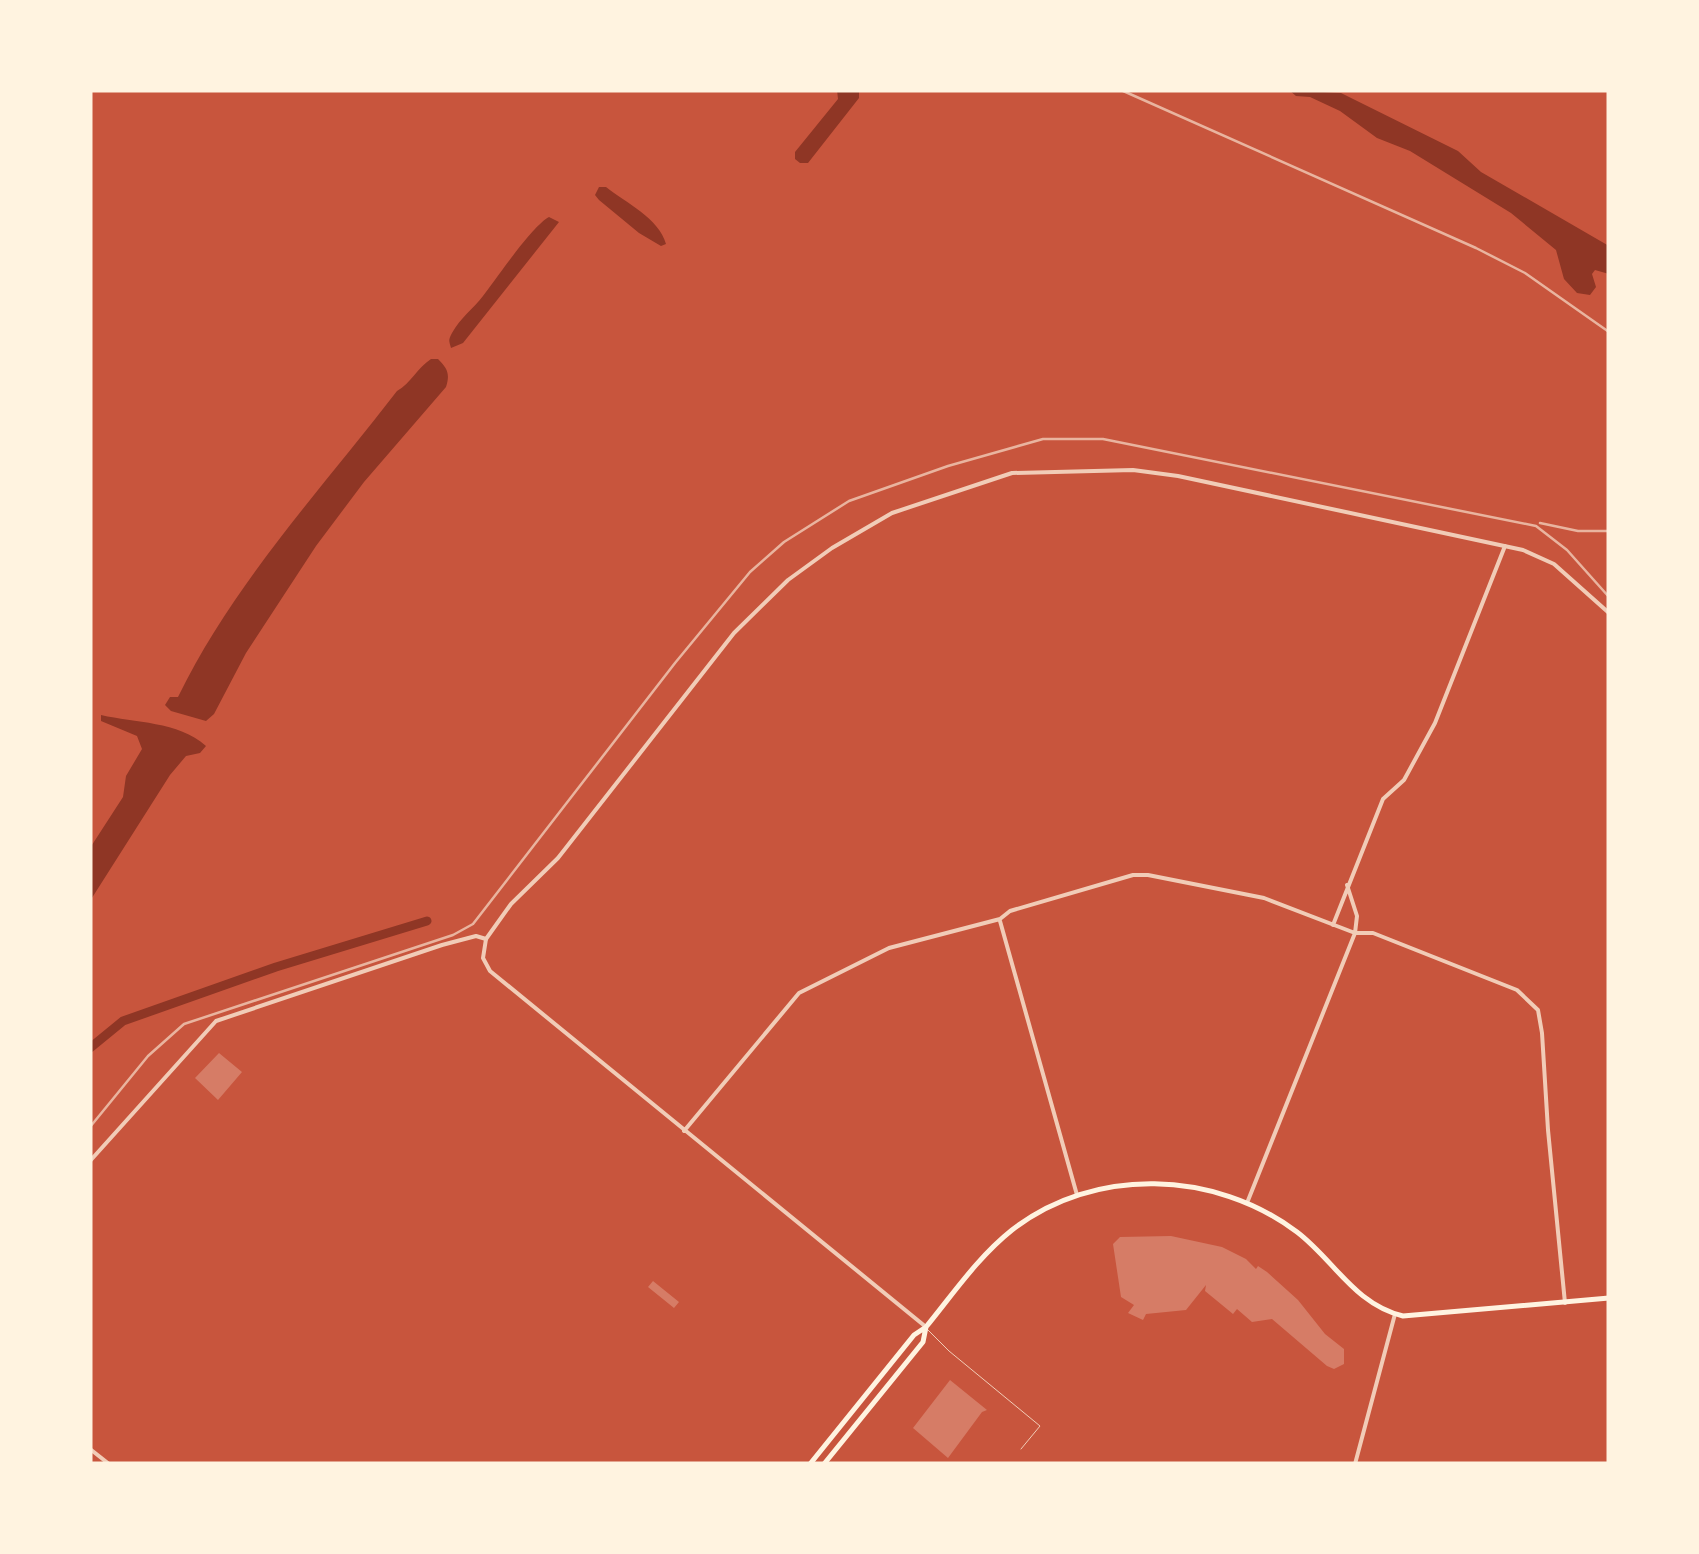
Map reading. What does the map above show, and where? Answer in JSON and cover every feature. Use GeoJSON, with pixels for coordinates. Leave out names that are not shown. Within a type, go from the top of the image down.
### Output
{"type":"FeatureCollection","features":[{"type":"Feature","properties":{"kind":"main road"},"geometry":{"type":"LineString","coordinates":[[810,1464],[914,1335],[926,1327],[992,1248],[1013,1229],[1077,1196],[1145,1183],[1178,1184],[1246,1203],[1297,1232],[1357,1293],[1395,1314],[1427,1316],[1609,1298]]}},
{"type":"Feature","properties":{"kind":"main road"},"geometry":{"type":"LineString","coordinates":[[824,1464],[923,1342],[926,1327]]}},
{"type":"Feature","properties":{"kind":"street"},"geometry":{"type":"LineString","coordinates":[[926,1327],[490,971],[482,953],[486,939],[511,904],[556,861],[710,660],[758,607],[832,548],[898,510],[1012,473],[1133,470],[1178,476],[1534,554],[1554,564],[1609,613]]}},
{"type":"Feature","properties":{"kind":"street"},"geometry":{"type":"LineString","coordinates":[[1333,925],[1382,800],[1404,780],[1434,723],[1505,546]]}},
{"type":"Feature","properties":{"kind":"street"},"geometry":{"type":"LineString","coordinates":[[684,1131],[799,993],[889,948],[1000,919],[1010,910],[1133,875],[1148,875],[1264,898],[1354,934],[1372,933],[1517,990],[1538,1010],[1565,1303]]}},
{"type":"Feature","properties":{"kind":"street"},"geometry":{"type":"LineString","coordinates":[[1246,1203],[1354,934],[1355,904],[1347,884]]}},
{"type":"Feature","properties":{"kind":"street"},"geometry":{"type":"LineString","coordinates":[[1000,919],[1077,1196]]}},
{"type":"Feature","properties":{"kind":"street"},"geometry":{"type":"LineString","coordinates":[[90,1160],[216,1021],[442,944],[476,936],[486,939]]}},
{"type":"Feature","properties":{"kind":"street"},"geometry":{"type":"LineString","coordinates":[[1355,1464],[1395,1314]]}},
{"type":"Feature","properties":{"kind":"street"},"geometry":{"type":"LineString","coordinates":[[90,1449],[108,1464]]}},
{"type":"Feature","properties":{"kind":"lane"},"geometry":{"type":"LineString","coordinates":[[926,1327],[948,1351],[1040,1426],[1021,1449]]}},
{"type":"Feature","properties":{"kind":"shaded area"},"geometry":{"type":"Polygon","coordinates":[[[837,90],[859,90],[859,98],[808,163],[800,163],[795,152],[838,99],[837,90]]]}},
{"type":"Feature","properties":{"kind":"shaded area"},"geometry":{"type":"Polygon","coordinates":[[[1289,90],[1341,93],[1458,151],[1481,172],[1609,246],[1609,274],[1595,270],[1592,274],[1596,287],[1590,295],[1577,293],[1564,279],[1556,250],[1511,213],[1410,151],[1377,138],[1340,111],[1289,90]]]}},
{"type":"Feature","properties":{"kind":"shaded area"},"geometry":{"type":"Polygon","coordinates":[[[599,187],[606,187],[649,219],[666,244],[661,246],[639,233],[599,200],[595,195],[599,187]]]}},
{"type":"Feature","properties":{"kind":"shaded area"},"geometry":{"type":"Polygon","coordinates":[[[549,217],[559,222],[463,343],[451,348],[450,338],[459,323],[524,241],[549,217]]]}},
{"type":"Feature","properties":{"kind":"shaded area"},"geometry":{"type":"Polygon","coordinates":[[[431,359],[438,359],[446,369],[446,387],[364,482],[316,546],[246,653],[214,714],[206,721],[171,711],[165,705],[170,697],[178,697],[251,577],[397,391],[431,359]]]}},
{"type":"Feature","properties":{"kind":"shaded area"},"geometry":{"type":"Polygon","coordinates":[[[101,715],[169,727],[206,746],[200,753],[186,756],[170,775],[90,901],[90,848],[123,797],[126,776],[142,749],[137,736],[101,721],[101,715]]]}},
{"type":"Feature","properties":{"kind":"building"},"geometry":{"type":"Polygon","coordinates":[[[219,1053],[242,1072],[218,1100],[195,1078],[219,1053]]]}},
{"type":"Feature","properties":{"kind":"building"},"geometry":{"type":"Polygon","coordinates":[[[1171,1236],[1222,1247],[1267,1272],[1344,1349],[1344,1364],[1334,1369],[1327,1366],[1272,1319],[1252,1322],[1237,1309],[1233,1314],[1205,1291],[1206,1285],[1186,1310],[1146,1314],[1143,1320],[1128,1313],[1134,1305],[1121,1297],[1113,1244],[1120,1237],[1171,1236]]]}},
{"type":"Feature","properties":{"kind":"building"},"geometry":{"type":"Polygon","coordinates":[[[653,1281],[679,1302],[674,1308],[648,1287],[653,1281]]]}},
{"type":"Feature","properties":{"kind":"building"},"geometry":{"type":"Polygon","coordinates":[[[950,1380],[987,1410],[948,1458],[913,1428],[950,1380]]]}},
{"type":"Feature","properties":{"kind":"waterway"},"geometry":{"type":"LineString","coordinates":[[90,1048],[123,1021],[276,967],[427,921]]}},
{"type":"Feature","properties":{"kind":"tram line"},"geometry":{"type":"LineString","coordinates":[[90,1127],[148,1056],[184,1024],[453,935],[473,924],[750,572],[784,542],[849,501],[948,466],[1043,439],[1103,439],[1536,526],[1567,550],[1609,597]]}},
{"type":"Feature","properties":{"kind":"tram line"},"geometry":{"type":"LineString","coordinates":[[1540,523],[1578,531],[1609,531]]}},
{"type":"Feature","properties":{"kind":"railway"},"geometry":{"type":"LineString","coordinates":[[1121,90],[1476,248],[1525,273],[1609,332]]}}]}
